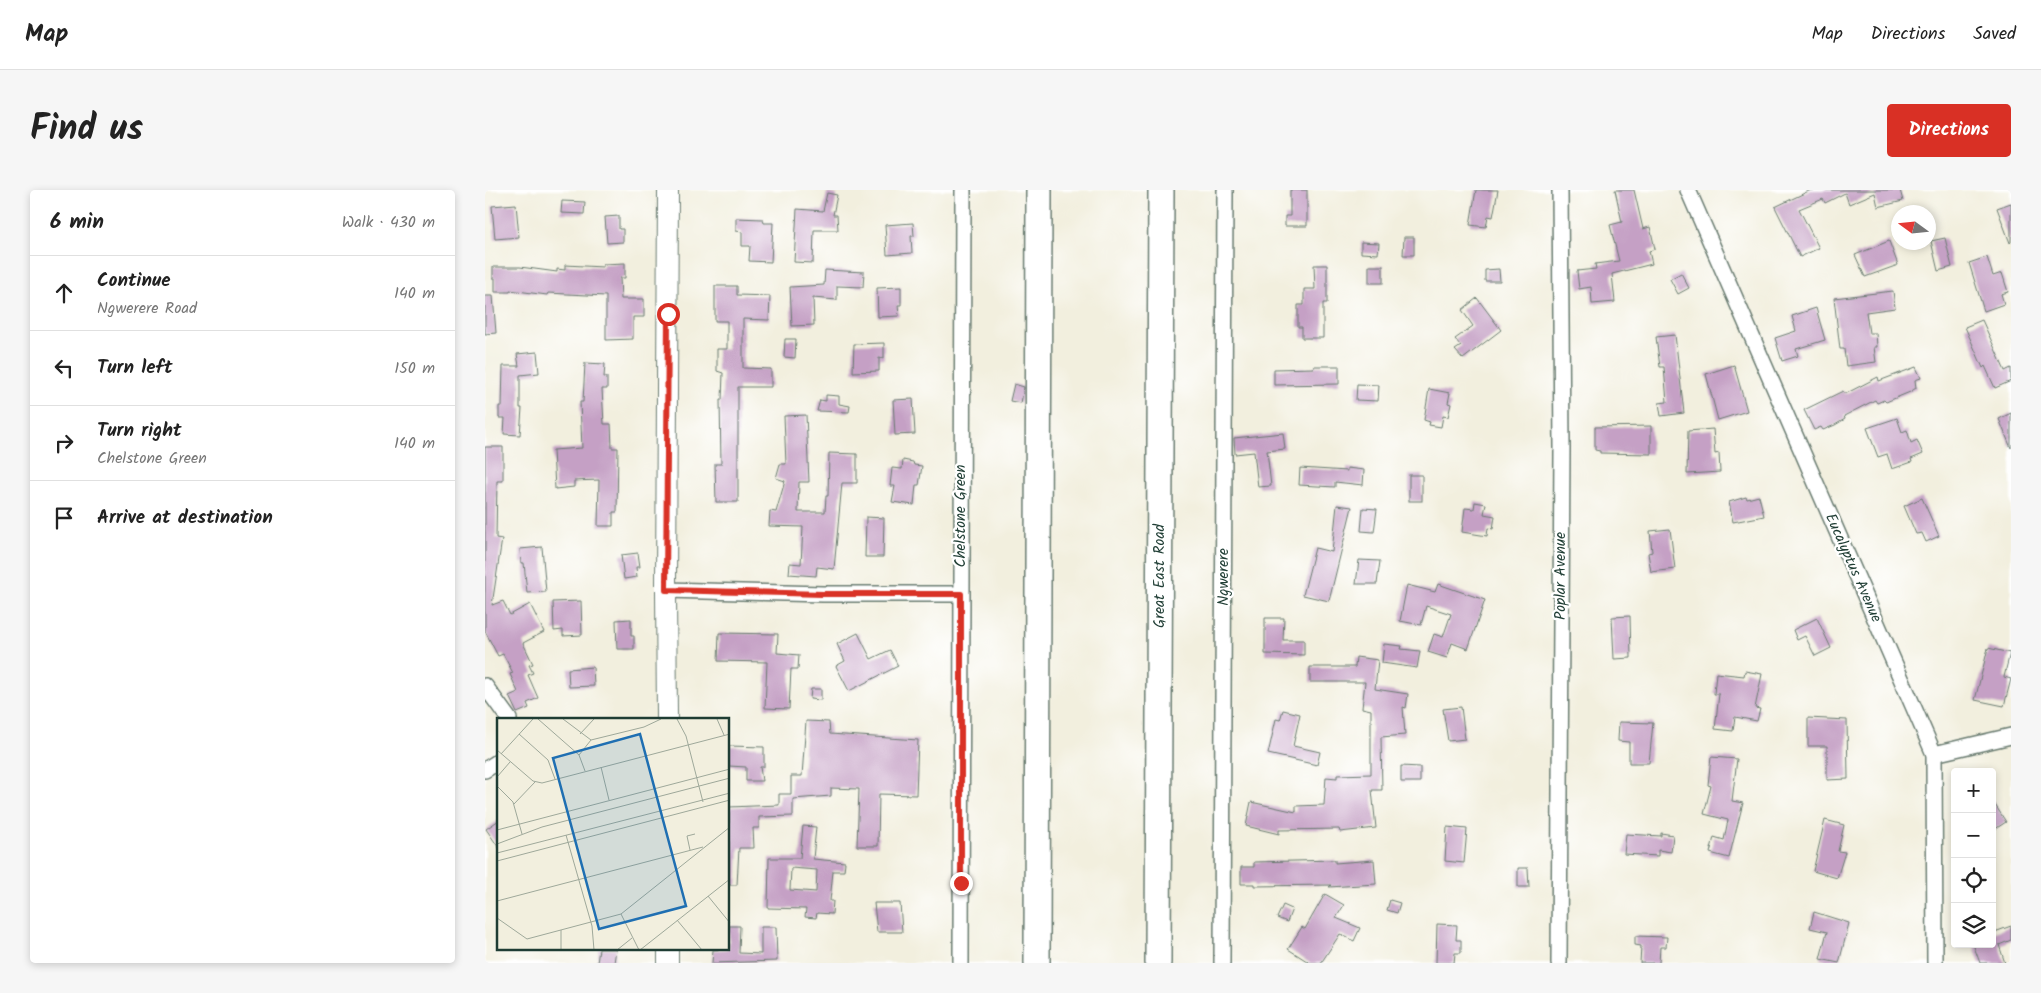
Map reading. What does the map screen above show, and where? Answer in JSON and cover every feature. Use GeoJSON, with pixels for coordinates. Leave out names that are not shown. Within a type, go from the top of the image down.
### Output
{"type":"FeatureCollection","features":[{"type":"Feature","properties":{"kind":"main road"},"geometry":{"type":"LineString","coordinates":[[1037,963],[1039,190]]}},
{"type":"Feature","properties":{"kind":"main road","name":"Great East Road"},"geometry":{"type":"LineString","coordinates":[[1158,963],[1161,190]]}},
{"type":"Feature","properties":{"kind":"street"},"geometry":{"type":"LineString","coordinates":[[667,718],[668,190]]}},
{"type":"Feature","properties":{"kind":"street","name":"Chelstone Green"},"geometry":{"type":"LineString","coordinates":[[961,963],[963,190]]}},
{"type":"Feature","properties":{"kind":"street","name":"Ngwerere"},"geometry":{"type":"LineString","coordinates":[[1222,963],[1225,190]]}},
{"type":"Feature","properties":{"kind":"street","name":"Poplar Avenue"},"geometry":{"type":"LineString","coordinates":[[1559,963],[1562,448],[1560,190]]}},
{"type":"Feature","properties":{"kind":"street","name":"Eucalyptus Avenue"},"geometry":{"type":"LineString","coordinates":[[1688,190],[1935,754],[1935,963]]}},
{"type":"Feature","properties":{"kind":"street"},"geometry":{"type":"LineString","coordinates":[[666,590],[823,594],[961,594]]}},
{"type":"Feature","properties":{"kind":"street"},"geometry":{"type":"LineString","coordinates":[[485,686],[508,718]]}},
{"type":"Feature","properties":{"kind":"street"},"geometry":{"type":"LineString","coordinates":[[1935,754],[2011,736]]}},
{"type":"Feature","properties":{"kind":"street"},"geometry":{"type":"LineString","coordinates":[[485,770],[497,761]]}},
{"type":"Feature","properties":{"kind":"street"},"geometry":{"type":"LineString","coordinates":[[668,950],[668,963]]}},
{"type":"Feature","properties":{"kind":"building"},"geometry":{"type":"Polygon","coordinates":[[[1290,190],[1307,190],[1307,226],[1285,226],[1285,216],[1290,216],[1290,190]]]}},
{"type":"Feature","properties":{"kind":"building"},"geometry":{"type":"Polygon","coordinates":[[[1476,190],[1498,190],[1493,217],[1488,216],[1486,227],[1470,225],[1476,190]]]}},
{"type":"Feature","properties":{"kind":"building"},"geometry":{"type":"Polygon","coordinates":[[[1615,190],[1634,190],[1643,229],[1650,227],[1655,249],[1649,251],[1652,264],[1612,274],[1615,302],[1592,304],[1591,287],[1579,289],[1577,271],[1596,269],[1595,264],[1619,261],[1610,225],[1622,222],[1615,190]]]}},
{"type":"Feature","properties":{"kind":"building"},"geometry":{"type":"Polygon","coordinates":[[[1811,190],[1900,190],[1903,201],[1878,207],[1875,193],[1849,204],[1845,193],[1825,203],[1823,199],[1799,209],[1819,248],[1800,257],[1775,207],[1811,190]]]}},
{"type":"Feature","properties":{"kind":"building"},"geometry":{"type":"Polygon","coordinates":[[[827,193],[837,195],[833,215],[837,215],[838,230],[814,230],[813,263],[794,262],[797,209],[823,211],[827,193]]]}},
{"type":"Feature","properties":{"kind":"building"},"geometry":{"type":"Polygon","coordinates":[[[562,201],[585,202],[584,214],[561,213],[562,201]]]}},
{"type":"Feature","properties":{"kind":"building"},"geometry":{"type":"Polygon","coordinates":[[[2011,203],[2011,242],[2010,243],[1997,208],[2011,203]]]}},
{"type":"Feature","properties":{"kind":"building"},"geometry":{"type":"Polygon","coordinates":[[[516,204],[519,237],[495,239],[492,206],[516,204]]]}},
{"type":"Feature","properties":{"kind":"building"},"geometry":{"type":"Polygon","coordinates":[[[619,216],[619,229],[623,229],[623,242],[607,243],[605,217],[619,216]]]}},
{"type":"Feature","properties":{"kind":"building"},"geometry":{"type":"Polygon","coordinates":[[[736,218],[763,219],[764,223],[773,223],[771,262],[749,261],[750,246],[742,246],[742,232],[736,231],[736,218]]]}},
{"type":"Feature","properties":{"kind":"building"},"geometry":{"type":"Polygon","coordinates":[[[913,223],[914,236],[911,236],[912,253],[887,255],[885,225],[913,223]]]}},
{"type":"Feature","properties":{"kind":"building"},"geometry":{"type":"Polygon","coordinates":[[[1404,237],[1414,237],[1414,255],[1403,255],[1404,237]]]}},
{"type":"Feature","properties":{"kind":"building"},"geometry":{"type":"Polygon","coordinates":[[[1945,238],[1952,267],[1938,271],[1933,250],[1936,250],[1936,240],[1945,238]]]}},
{"type":"Feature","properties":{"kind":"building"},"geometry":{"type":"Polygon","coordinates":[[[1889,241],[1898,265],[1865,277],[1855,255],[1889,241]]]}},
{"type":"Feature","properties":{"kind":"building"},"geometry":{"type":"Polygon","coordinates":[[[1361,242],[1379,243],[1378,254],[1361,253],[1361,242]]]}},
{"type":"Feature","properties":{"kind":"building"},"geometry":{"type":"Polygon","coordinates":[[[1987,257],[1993,276],[2002,273],[2008,292],[2001,294],[2004,304],[1984,311],[1969,263],[1987,257]]]}},
{"type":"Feature","properties":{"kind":"building"},"geometry":{"type":"Polygon","coordinates":[[[625,263],[625,278],[620,278],[621,299],[644,299],[644,317],[633,317],[633,339],[606,340],[606,296],[548,293],[547,295],[510,290],[510,292],[495,292],[493,267],[520,267],[557,272],[557,269],[565,270],[565,265],[603,267],[603,264],[625,263]]]}},
{"type":"Feature","properties":{"kind":"building"},"geometry":{"type":"Polygon","coordinates":[[[1314,265],[1327,265],[1327,303],[1323,303],[1323,338],[1302,338],[1302,327],[1298,327],[1298,305],[1304,305],[1304,289],[1315,289],[1314,265]]]}},
{"type":"Feature","properties":{"kind":"building"},"geometry":{"type":"Polygon","coordinates":[[[1369,266],[1383,266],[1383,283],[1369,283],[1369,266]]]}},
{"type":"Feature","properties":{"kind":"building"},"geometry":{"type":"Polygon","coordinates":[[[1499,269],[1500,281],[1485,281],[1485,270],[1499,269]]]}},
{"type":"Feature","properties":{"kind":"building"},"geometry":{"type":"Polygon","coordinates":[[[825,270],[864,272],[863,287],[837,286],[837,300],[813,298],[814,325],[792,326],[790,287],[824,285],[825,270]]]}},
{"type":"Feature","properties":{"kind":"building"},"geometry":{"type":"Polygon","coordinates":[[[1681,273],[1689,288],[1678,294],[1670,279],[1681,273]]]}},
{"type":"Feature","properties":{"kind":"building"},"geometry":{"type":"Polygon","coordinates":[[[715,286],[737,286],[737,295],[770,296],[769,320],[743,319],[743,368],[771,369],[771,387],[738,387],[738,502],[716,502],[715,464],[721,464],[720,400],[722,400],[723,373],[717,371],[717,349],[727,349],[727,321],[715,321],[715,286]]]}},
{"type":"Feature","properties":{"kind":"building"},"geometry":{"type":"Polygon","coordinates":[[[901,287],[901,305],[898,305],[899,316],[878,317],[877,288],[901,287]]]}},
{"type":"Feature","properties":{"kind":"building"},"geometry":{"type":"Polygon","coordinates":[[[1893,291],[1895,308],[1866,312],[1869,333],[1876,333],[1877,347],[1874,347],[1876,362],[1846,366],[1844,349],[1840,349],[1834,298],[1893,291]]]}},
{"type":"Feature","properties":{"kind":"building"},"geometry":{"type":"Polygon","coordinates":[[[485,296],[493,296],[496,333],[485,334],[485,296]]]}},
{"type":"Feature","properties":{"kind":"building"},"geometry":{"type":"Polygon","coordinates":[[[1477,298],[1501,330],[1463,359],[1455,350],[1461,346],[1455,339],[1473,326],[1462,310],[1477,298]]]}},
{"type":"Feature","properties":{"kind":"building"},"geometry":{"type":"Polygon","coordinates":[[[1816,308],[1825,340],[1796,349],[1798,356],[1782,361],[1775,338],[1796,331],[1792,316],[1816,308]]]}},
{"type":"Feature","properties":{"kind":"building"},"geometry":{"type":"Polygon","coordinates":[[[1982,320],[2005,371],[2011,368],[2011,381],[1995,388],[1985,366],[1983,368],[1965,327],[1982,320]]]}},
{"type":"Feature","properties":{"kind":"building"},"geometry":{"type":"Polygon","coordinates":[[[1675,335],[1684,413],[1661,416],[1659,403],[1667,402],[1664,367],[1660,367],[1656,337],[1675,335]]]}},
{"type":"Feature","properties":{"kind":"building"},"geometry":{"type":"Polygon","coordinates":[[[785,339],[796,339],[795,358],[784,357],[785,339]]]}},
{"type":"Feature","properties":{"kind":"building"},"geometry":{"type":"Polygon","coordinates":[[[884,343],[884,359],[879,358],[879,371],[853,372],[854,344],[884,343]]]}},
{"type":"Feature","properties":{"kind":"building"},"geometry":{"type":"Polygon","coordinates":[[[537,352],[539,373],[520,375],[520,408],[522,408],[520,435],[504,434],[505,418],[499,418],[499,406],[502,406],[503,366],[519,366],[517,354],[537,352]]]}},
{"type":"Feature","properties":{"kind":"building"},"geometry":{"type":"Polygon","coordinates":[[[585,363],[605,364],[604,377],[607,377],[607,389],[602,389],[604,424],[611,424],[612,448],[618,448],[617,512],[613,512],[613,526],[598,526],[599,480],[574,481],[574,487],[555,489],[553,450],[582,448],[580,402],[583,402],[585,363]]]}},
{"type":"Feature","properties":{"kind":"building"},"geometry":{"type":"Polygon","coordinates":[[[1734,365],[1747,411],[1718,420],[1706,374],[1734,365]]]}},
{"type":"Feature","properties":{"kind":"building"},"geometry":{"type":"Polygon","coordinates":[[[1314,366],[1339,366],[1339,384],[1274,385],[1274,369],[1314,368],[1314,366]]]}},
{"type":"Feature","properties":{"kind":"building"},"geometry":{"type":"Polygon","coordinates":[[[1916,367],[1921,378],[1915,380],[1916,388],[1886,402],[1884,400],[1877,403],[1875,400],[1844,416],[1845,419],[1835,425],[1823,430],[1821,427],[1814,430],[1804,410],[1843,391],[1845,394],[1878,377],[1879,381],[1916,367]]]}},
{"type":"Feature","properties":{"kind":"building"},"geometry":{"type":"Polygon","coordinates":[[[1014,384],[1024,387],[1021,403],[1010,401],[1014,384]]]}},
{"type":"Feature","properties":{"kind":"building"},"geometry":{"type":"Polygon","coordinates":[[[1357,384],[1379,385],[1378,401],[1356,400],[1357,384]]]}},
{"type":"Feature","properties":{"kind":"building"},"geometry":{"type":"Polygon","coordinates":[[[1429,389],[1450,393],[1448,403],[1451,404],[1448,417],[1443,416],[1441,427],[1429,425],[1430,422],[1424,420],[1429,389]]]}},
{"type":"Feature","properties":{"kind":"building"},"geometry":{"type":"Polygon","coordinates":[[[826,395],[839,396],[839,404],[850,406],[849,412],[817,411],[820,400],[826,401],[826,395]]]}},
{"type":"Feature","properties":{"kind":"building"},"geometry":{"type":"Polygon","coordinates":[[[913,399],[915,434],[895,435],[893,400],[913,399]]]}},
{"type":"Feature","properties":{"kind":"building"},"geometry":{"type":"Polygon","coordinates":[[[2011,413],[2011,448],[1999,419],[2011,413]]]}},
{"type":"Feature","properties":{"kind":"building"},"geometry":{"type":"Polygon","coordinates":[[[806,415],[809,482],[799,482],[798,512],[825,512],[826,496],[828,496],[829,453],[857,454],[857,483],[842,483],[834,569],[817,567],[816,576],[789,574],[790,563],[801,564],[803,527],[769,526],[770,511],[776,512],[785,481],[776,478],[780,464],[786,464],[784,416],[806,415]]]}},
{"type":"Feature","properties":{"kind":"building"},"geometry":{"type":"Polygon","coordinates":[[[1897,418],[1902,432],[1907,430],[1911,443],[1917,440],[1923,454],[1911,459],[1912,462],[1892,469],[1887,454],[1878,457],[1867,428],[1897,418]]]}},
{"type":"Feature","properties":{"kind":"building"},"geometry":{"type":"Polygon","coordinates":[[[1651,426],[1651,454],[1600,453],[1600,451],[1595,450],[1595,427],[1651,426]]]}},
{"type":"Feature","properties":{"kind":"building"},"geometry":{"type":"Polygon","coordinates":[[[1713,429],[1715,454],[1719,453],[1720,472],[1687,474],[1688,431],[1713,429]]]}},
{"type":"Feature","properties":{"kind":"building"},"geometry":{"type":"Polygon","coordinates":[[[1283,433],[1285,449],[1267,451],[1271,486],[1258,487],[1254,452],[1235,454],[1234,438],[1283,433]]]}},
{"type":"Feature","properties":{"kind":"building"},"geometry":{"type":"Polygon","coordinates":[[[485,447],[503,447],[503,481],[497,481],[496,538],[502,539],[492,605],[503,601],[510,615],[530,604],[544,632],[523,643],[533,664],[529,665],[533,673],[528,675],[538,698],[527,703],[529,708],[517,713],[509,696],[518,692],[510,674],[513,673],[503,654],[498,656],[485,631],[485,447]]]}},
{"type":"Feature","properties":{"kind":"building"},"geometry":{"type":"Polygon","coordinates":[[[903,460],[922,466],[919,485],[916,485],[914,505],[892,502],[895,486],[890,486],[892,468],[902,469],[903,460]]]}},
{"type":"Feature","properties":{"kind":"building"},"geometry":{"type":"Polygon","coordinates":[[[1300,468],[1347,471],[1347,468],[1364,470],[1363,485],[1335,482],[1335,487],[1299,485],[1300,468]]]}},
{"type":"Feature","properties":{"kind":"building"},"geometry":{"type":"Polygon","coordinates":[[[1409,475],[1422,475],[1422,501],[1409,501],[1409,475]]]}},
{"type":"Feature","properties":{"kind":"building"},"geometry":{"type":"Polygon","coordinates":[[[1759,496],[1764,516],[1733,522],[1729,502],[1746,497],[1747,499],[1759,496]]]}},
{"type":"Feature","properties":{"kind":"building"},"geometry":{"type":"Polygon","coordinates":[[[1922,498],[1939,536],[1926,542],[1922,533],[1916,534],[1904,506],[1922,498]]]}},
{"type":"Feature","properties":{"kind":"building"},"geometry":{"type":"Polygon","coordinates":[[[1475,502],[1486,504],[1484,514],[1495,516],[1493,529],[1488,528],[1487,536],[1462,532],[1465,508],[1474,509],[1475,502]]]}},
{"type":"Feature","properties":{"kind":"building"},"geometry":{"type":"Polygon","coordinates":[[[1337,505],[1352,507],[1329,601],[1303,595],[1315,548],[1332,552],[1337,505]]]}},
{"type":"Feature","properties":{"kind":"building"},"geometry":{"type":"Polygon","coordinates":[[[1363,508],[1377,509],[1374,532],[1361,531],[1363,508]]]}},
{"type":"Feature","properties":{"kind":"building"},"geometry":{"type":"Polygon","coordinates":[[[866,517],[884,518],[883,557],[865,557],[866,517]]]}},
{"type":"Feature","properties":{"kind":"building"},"geometry":{"type":"Polygon","coordinates":[[[1670,529],[1675,569],[1651,572],[1648,553],[1652,552],[1650,531],[1670,529]]]}},
{"type":"Feature","properties":{"kind":"building"},"geometry":{"type":"Polygon","coordinates":[[[542,547],[546,592],[527,593],[524,563],[521,563],[520,549],[542,547]]]}},
{"type":"Feature","properties":{"kind":"building"},"geometry":{"type":"Polygon","coordinates":[[[638,553],[640,567],[636,567],[637,577],[624,579],[621,555],[638,553]]]}},
{"type":"Feature","properties":{"kind":"building"},"geometry":{"type":"Polygon","coordinates":[[[1359,560],[1380,561],[1377,584],[1356,584],[1359,560]]]}},
{"type":"Feature","properties":{"kind":"building"},"geometry":{"type":"Polygon","coordinates":[[[1438,584],[1485,600],[1468,649],[1452,643],[1447,658],[1428,652],[1434,634],[1443,637],[1451,614],[1426,606],[1421,625],[1400,621],[1407,585],[1435,592],[1438,584]]]}},
{"type":"Feature","properties":{"kind":"building"},"geometry":{"type":"Polygon","coordinates":[[[581,601],[582,635],[563,636],[563,630],[554,631],[553,602],[581,601]]]}},
{"type":"Feature","properties":{"kind":"building"},"geometry":{"type":"Polygon","coordinates":[[[1630,616],[1631,658],[1614,659],[1612,617],[1630,616]]]}},
{"type":"Feature","properties":{"kind":"building"},"geometry":{"type":"Polygon","coordinates":[[[1265,618],[1284,618],[1283,640],[1304,640],[1304,655],[1265,654],[1265,618]]]}},
{"type":"Feature","properties":{"kind":"building"},"geometry":{"type":"Polygon","coordinates":[[[1817,618],[1831,648],[1815,656],[1805,636],[1797,640],[1793,630],[1817,618]]]}},
{"type":"Feature","properties":{"kind":"building"},"geometry":{"type":"Polygon","coordinates":[[[631,619],[631,636],[634,636],[634,649],[617,649],[616,620],[631,619]]]}},
{"type":"Feature","properties":{"kind":"building"},"geometry":{"type":"Polygon","coordinates":[[[719,633],[778,634],[777,653],[799,655],[798,669],[791,669],[789,709],[765,708],[767,662],[718,661],[719,633]]]}},
{"type":"Feature","properties":{"kind":"building"},"geometry":{"type":"Polygon","coordinates":[[[858,633],[871,659],[890,650],[898,666],[849,691],[836,666],[845,661],[837,644],[858,633]]]}},
{"type":"Feature","properties":{"kind":"building"},"geometry":{"type":"Polygon","coordinates":[[[1384,644],[1402,646],[1401,649],[1420,651],[1417,668],[1382,663],[1384,644]]]}},
{"type":"Feature","properties":{"kind":"building"},"geometry":{"type":"Polygon","coordinates":[[[1988,648],[2010,653],[2004,677],[2011,679],[2004,706],[1975,700],[1988,648]]]}},
{"type":"Feature","properties":{"kind":"building"},"geometry":{"type":"Polygon","coordinates":[[[1356,657],[1378,660],[1375,689],[1408,694],[1406,708],[1403,707],[1405,735],[1381,737],[1382,790],[1372,790],[1376,828],[1340,832],[1339,829],[1279,830],[1279,834],[1246,826],[1251,802],[1296,812],[1296,806],[1324,805],[1326,777],[1337,778],[1337,775],[1371,774],[1371,710],[1362,708],[1365,682],[1310,682],[1310,667],[1355,667],[1356,657]]]}},
{"type":"Feature","properties":{"kind":"building"},"geometry":{"type":"Polygon","coordinates":[[[593,667],[594,686],[569,687],[568,669],[593,667]]]}},
{"type":"Feature","properties":{"kind":"building"},"geometry":{"type":"Polygon","coordinates":[[[1745,671],[1762,674],[1755,708],[1760,709],[1757,721],[1735,717],[1733,731],[1715,729],[1719,694],[1714,694],[1716,673],[1744,676],[1745,671]]]}},
{"type":"Feature","properties":{"kind":"building"},"geometry":{"type":"Polygon","coordinates":[[[811,689],[821,689],[821,700],[810,699],[811,689]]]}},
{"type":"Feature","properties":{"kind":"building"},"geometry":{"type":"Polygon","coordinates":[[[1461,707],[1465,739],[1448,741],[1443,709],[1461,707]]]}},
{"type":"Feature","properties":{"kind":"building"},"geometry":{"type":"Polygon","coordinates":[[[1283,710],[1300,714],[1293,746],[1320,752],[1317,765],[1268,754],[1276,719],[1280,720],[1283,710]]]}},
{"type":"Feature","properties":{"kind":"building"},"geometry":{"type":"Polygon","coordinates":[[[1808,718],[1847,720],[1848,779],[1827,780],[1827,746],[1808,746],[1808,718]]]}},
{"type":"Feature","properties":{"kind":"building"},"geometry":{"type":"Polygon","coordinates":[[[806,721],[829,722],[830,734],[918,740],[916,795],[879,794],[878,846],[857,846],[859,789],[831,788],[831,796],[793,799],[793,816],[759,817],[759,828],[753,828],[754,848],[739,848],[737,885],[730,885],[730,807],[779,805],[779,794],[791,794],[791,776],[802,776],[806,721]]]}},
{"type":"Feature","properties":{"kind":"building"},"geometry":{"type":"Polygon","coordinates":[[[1619,722],[1653,723],[1649,763],[1629,763],[1629,742],[1618,741],[1619,722]]]}},
{"type":"Feature","properties":{"kind":"building"},"geometry":{"type":"Polygon","coordinates":[[[730,746],[764,747],[764,767],[760,767],[762,781],[746,781],[746,767],[730,766],[730,746]]]}},
{"type":"Feature","properties":{"kind":"building"},"geometry":{"type":"Polygon","coordinates":[[[1711,757],[1737,759],[1732,801],[1743,803],[1729,858],[1710,853],[1714,837],[1724,840],[1728,820],[1704,814],[1711,786],[1708,785],[1711,757]]]}},
{"type":"Feature","properties":{"kind":"building"},"geometry":{"type":"Polygon","coordinates":[[[1401,766],[1420,767],[1420,782],[1401,782],[1401,766]]]}},
{"type":"Feature","properties":{"kind":"building"},"geometry":{"type":"Polygon","coordinates":[[[1996,806],[2006,822],[1996,828],[1996,806]]]}},
{"type":"Feature","properties":{"kind":"building"},"geometry":{"type":"Polygon","coordinates":[[[1825,820],[1844,825],[1838,851],[1845,852],[1837,878],[1813,871],[1825,820]]]}},
{"type":"Feature","properties":{"kind":"building"},"geometry":{"type":"Polygon","coordinates":[[[497,821],[497,845],[486,829],[497,821]]]}},
{"type":"Feature","properties":{"kind":"building"},"geometry":{"type":"Polygon","coordinates":[[[803,826],[816,827],[813,859],[845,862],[844,871],[833,871],[830,901],[833,901],[832,914],[817,913],[816,918],[805,917],[806,909],[768,908],[769,858],[800,858],[803,826]],[[791,868],[790,890],[816,892],[817,870],[791,868]]]}},
{"type":"Feature","properties":{"kind":"building"},"geometry":{"type":"Polygon","coordinates":[[[1447,827],[1467,829],[1464,863],[1445,861],[1447,827]]]}},
{"type":"Feature","properties":{"kind":"building"},"geometry":{"type":"Polygon","coordinates":[[[1661,833],[1673,835],[1671,852],[1658,850],[1658,856],[1624,854],[1626,834],[1661,836],[1661,833]]]}},
{"type":"Feature","properties":{"kind":"building"},"geometry":{"type":"Polygon","coordinates":[[[1335,860],[1335,863],[1374,860],[1376,884],[1329,887],[1331,885],[1254,886],[1254,884],[1241,884],[1241,867],[1254,867],[1254,862],[1335,860]]]}},
{"type":"Feature","properties":{"kind":"building"},"geometry":{"type":"Polygon","coordinates":[[[1518,868],[1528,868],[1529,887],[1518,887],[1518,868]]]}},
{"type":"Feature","properties":{"kind":"building"},"geometry":{"type":"Polygon","coordinates":[[[1325,894],[1344,905],[1336,918],[1360,928],[1354,941],[1340,934],[1321,963],[1310,963],[1288,949],[1302,927],[1305,929],[1325,894]]]}},
{"type":"Feature","properties":{"kind":"building"},"geometry":{"type":"Polygon","coordinates":[[[1390,900],[1400,903],[1397,913],[1387,910],[1390,900]]]}},
{"type":"Feature","properties":{"kind":"building"},"geometry":{"type":"Polygon","coordinates":[[[874,903],[900,903],[902,932],[877,932],[874,903]]]}},
{"type":"Feature","properties":{"kind":"building"},"geometry":{"type":"Polygon","coordinates":[[[1283,905],[1292,909],[1287,922],[1277,918],[1283,905]]]}},
{"type":"Feature","properties":{"kind":"building"},"geometry":{"type":"Polygon","coordinates":[[[1814,912],[1849,923],[1839,963],[1820,959],[1827,932],[1810,928],[1814,912]]]}},
{"type":"Feature","properties":{"kind":"building"},"geometry":{"type":"Polygon","coordinates":[[[1437,924],[1457,925],[1456,940],[1461,940],[1461,953],[1455,953],[1454,963],[1436,963],[1437,924]]]}},
{"type":"Feature","properties":{"kind":"building"},"geometry":{"type":"Polygon","coordinates":[[[730,926],[740,926],[739,953],[761,954],[761,927],[776,927],[777,961],[712,963],[713,950],[730,950],[730,926]]]}},
{"type":"Feature","properties":{"kind":"building"},"geometry":{"type":"Polygon","coordinates":[[[2011,926],[2011,940],[1999,945],[2005,963],[1980,963],[1974,948],[1996,948],[1996,932],[2011,926]]]}},
{"type":"Feature","properties":{"kind":"building"},"geometry":{"type":"Polygon","coordinates":[[[1635,936],[1667,937],[1666,947],[1660,947],[1659,963],[1640,963],[1641,946],[1635,945],[1635,936]]]}},
{"type":"Feature","properties":{"kind":"building"},"geometry":{"type":"Polygon","coordinates":[[[599,950],[616,950],[614,963],[597,963],[599,950]]]}},
{"type":"Feature","properties":{"kind":"route"},"geometry":{"type":"LineString","coordinates":[[668,314],[666,590],[823,594],[961,594],[961,883]]}}]}
